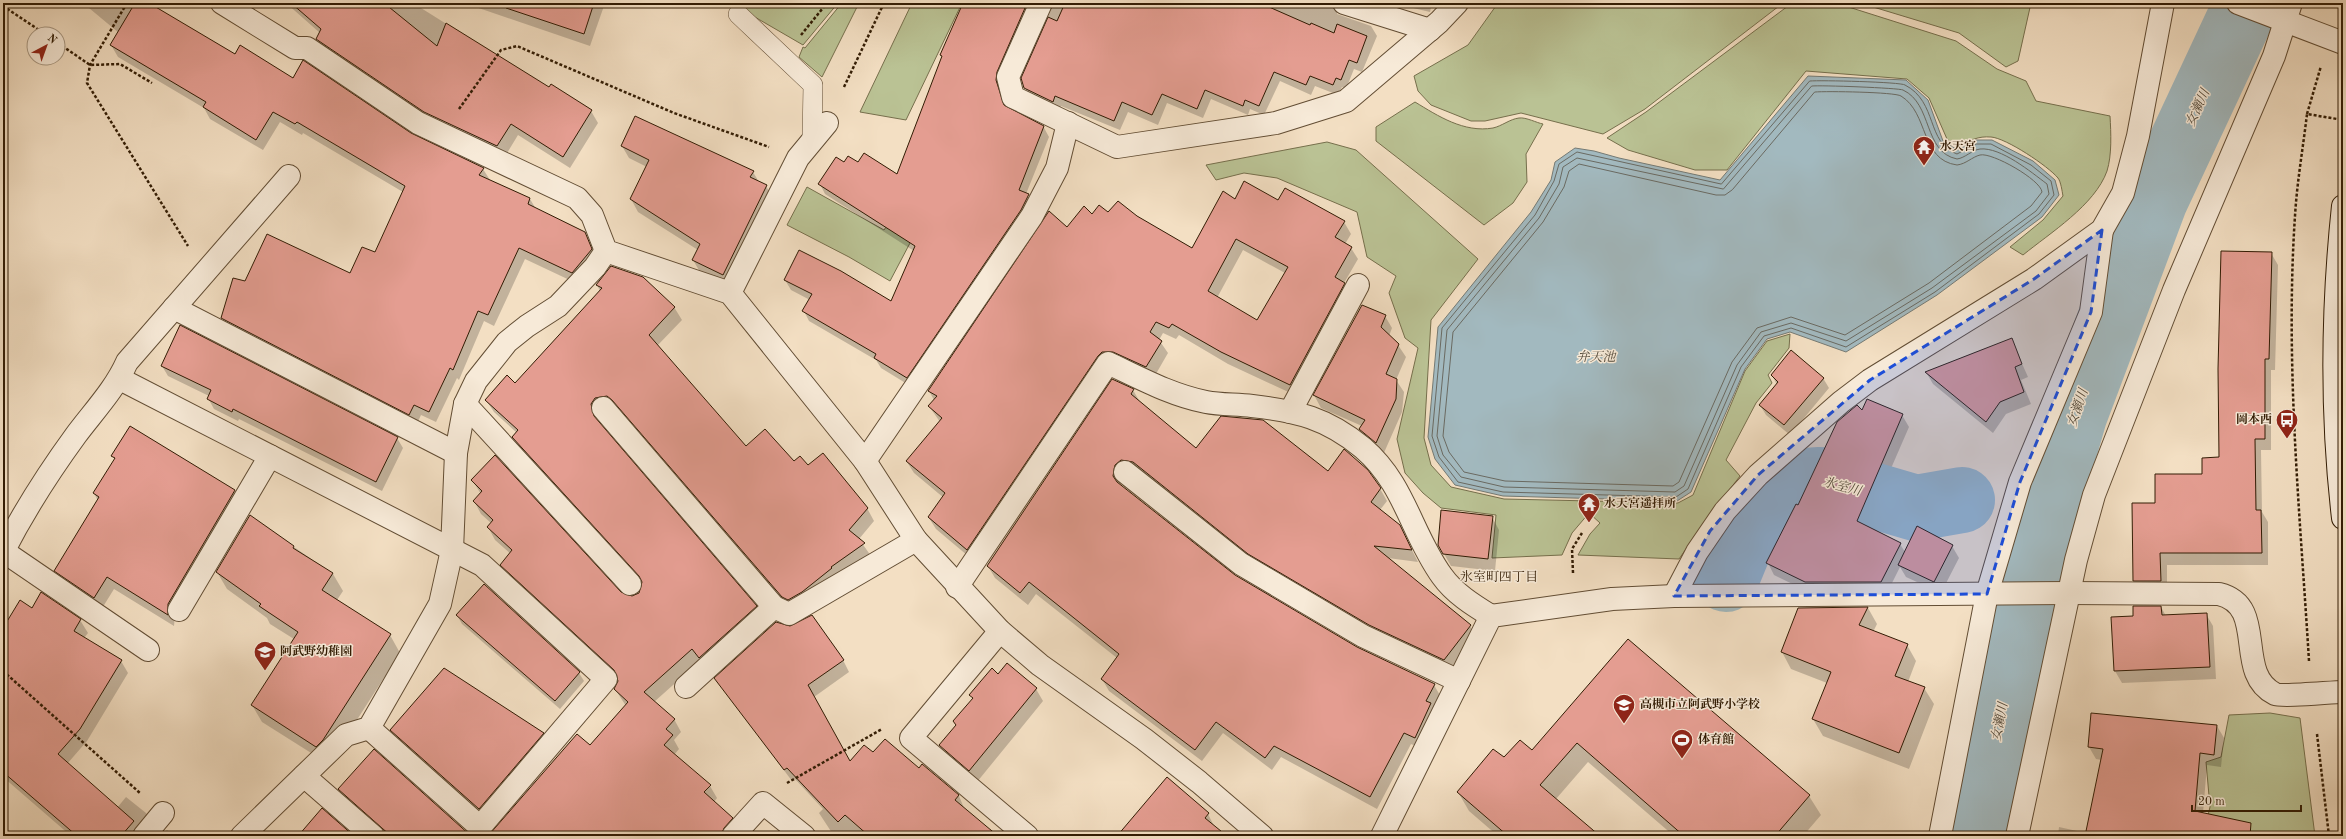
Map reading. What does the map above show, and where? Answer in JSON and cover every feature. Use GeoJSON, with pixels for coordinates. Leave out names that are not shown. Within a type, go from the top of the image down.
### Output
{"type":"FeatureCollection","features":[{"type":"Feature","properties":{"kind":"street"},"geometry":{"type":"LineString","coordinates":[[222,3],[295,48],[307,48],[418,123],[440,135],[577,198],[592,215],[606,251]]}},
{"type":"Feature","properties":{"kind":"street"},"geometry":{"type":"LineString","coordinates":[[1041,3],[1008,77],[1013,98],[1117,147],[1276,123],[1346,101],[1430,30],[1457,3]]}},
{"type":"Feature","properties":{"kind":"street"},"geometry":{"type":"LineString","coordinates":[[1344,3],[1430,30]]}},
{"type":"Feature","properties":{"kind":"street"},"geometry":{"type":"LineString","coordinates":[[1940,836],[1987,594],[2020,482],[2091,312],[2102,230],[2123,193],[2138,136],[2163,3]]}},
{"type":"Feature","properties":{"kind":"street"},"geometry":{"type":"LineString","coordinates":[[2238,3],[2288,12],[2337,41]]}},
{"type":"Feature","properties":{"kind":"street"},"geometry":{"type":"LineString","coordinates":[[2017,836],[2060,593],[2094,495],[2174,290],[2274,56],[2288,12]]}},
{"type":"Feature","properties":{"kind":"street"},"geometry":{"type":"LineString","coordinates":[[730,293],[798,158],[827,123]]}},
{"type":"Feature","properties":{"kind":"street"},"geometry":{"type":"LineString","coordinates":[[865,461],[1032,216],[1056,168],[1068,124]]}},
{"type":"Feature","properties":{"kind":"street"},"geometry":{"type":"LineString","coordinates":[[148,650],[3,551],[20,521],[57,463],[120,379],[127,362],[289,176]]}},
{"type":"Feature","properties":{"kind":"street"},"geometry":{"type":"LineString","coordinates":[[2343,206],[2334,327],[2334,404],[2343,518]]}},
{"type":"Feature","properties":{"kind":"street"},"geometry":{"type":"LineString","coordinates":[[1674,596],[1697,552],[1725,511],[1758,475],[1840,402],[1870,380],[2034,279],[2102,230]]}},
{"type":"Feature","properties":{"kind":"street"},"geometry":{"type":"LineString","coordinates":[[606,251],[730,293],[865,461],[916,540],[957,587],[1000,631],[1040,665],[1144,739],[1193,777],[1262,836]]}},
{"type":"Feature","properties":{"kind":"street"},"geometry":{"type":"LineString","coordinates":[[242,836],[346,734],[369,728],[440,604],[452,550],[456,453],[465,404],[476,381],[507,342],[526,326],[558,306],[595,267],[606,251]]}},
{"type":"Feature","properties":{"kind":"street"},"geometry":{"type":"LineString","coordinates":[[1290,412],[1358,285]]}},
{"type":"Feature","properties":{"kind":"street"},"geometry":{"type":"LineString","coordinates":[[174,308],[456,453]]}},
{"type":"Feature","properties":{"kind":"street"},"geometry":{"type":"LineString","coordinates":[[957,587],[1108,363],[1165,390],[1186,397],[1207,402],[1290,412],[1318,419],[1362,448],[1392,479],[1442,576],[1456,592],[1491,616],[1612,599],[1674,596],[2060,593],[2219,594],[2228,596],[2235,601],[2246,614],[2255,671],[2267,688],[2277,695],[2343,692]]}},
{"type":"Feature","properties":{"kind":"street"},"geometry":{"type":"LineString","coordinates":[[120,379],[482,565],[606,679],[480,827],[369,728]]}},
{"type":"Feature","properties":{"kind":"street"},"geometry":{"type":"LineString","coordinates":[[465,404],[630,584]]}},
{"type":"Feature","properties":{"kind":"street"},"geometry":{"type":"LineString","coordinates":[[604,408],[774,607],[789,614],[916,540]]}},
{"type":"Feature","properties":{"kind":"street"},"geometry":{"type":"LineString","coordinates":[[179,610],[270,456]]}},
{"type":"Feature","properties":{"kind":"street"},"geometry":{"type":"LineString","coordinates":[[1125,472],[1241,564],[1363,636],[1459,681]]}},
{"type":"Feature","properties":{"kind":"street"},"geometry":{"type":"LineString","coordinates":[[686,687],[774,607]]}},
{"type":"Feature","properties":{"kind":"street"},"geometry":{"type":"LineString","coordinates":[[1382,836],[1491,616]]}},
{"type":"Feature","properties":{"kind":"street"},"geometry":{"type":"LineString","coordinates":[[1000,631],[911,738],[1027,836]]}},
{"type":"Feature","properties":{"kind":"street"},"geometry":{"type":"LineString","coordinates":[[304,776],[373,836]]}},
{"type":"Feature","properties":{"kind":"street"},"geometry":{"type":"LineString","coordinates":[[733,836],[763,803],[804,836]]}},
{"type":"Feature","properties":{"kind":"street"},"geometry":{"type":"LineString","coordinates":[[144,836],[164,813]]}},
{"type":"Feature","properties":{"kind":"lane"},"geometry":{"type":"LineString","coordinates":[[738,14],[813,85],[812,140]]}},
{"type":"Feature","properties":{"kind":"path"},"geometry":{"type":"LineString","coordinates":[[127,3],[90,65],[87,83],[205,273]]}},
{"type":"Feature","properties":{"kind":"path"},"geometry":{"type":"LineString","coordinates":[[797,41],[827,3]]}},
{"type":"Feature","properties":{"kind":"path"},"geometry":{"type":"LineString","coordinates":[[853,68],[884,3]]}},
{"type":"Feature","properties":{"kind":"path"},"geometry":{"type":"LineString","coordinates":[[3,6],[32,26]]}},
{"type":"Feature","properties":{"kind":"path"},"geometry":{"type":"LineString","coordinates":[[2310,661],[2296,456],[2292,314],[2295,216],[2307,114],[2325,52],[2337,41]]}},
{"type":"Feature","properties":{"kind":"path"},"geometry":{"type":"LineString","coordinates":[[440,135],[501,50],[517,46],[674,113],[798,158]]}},
{"type":"Feature","properties":{"kind":"path"},"geometry":{"type":"LineString","coordinates":[[66,48],[90,65],[120,64],[152,83]]}},
{"type":"Feature","properties":{"kind":"path"},"geometry":{"type":"LineString","coordinates":[[2307,114],[2343,120]]}},
{"type":"Feature","properties":{"kind":"path"},"geometry":{"type":"LineString","coordinates":[[1572,549],[1582,532]]}},
{"type":"Feature","properties":{"kind":"path"},"geometry":{"type":"LineString","coordinates":[[3,671],[191,836]]}},
{"type":"Feature","properties":{"kind":"path"},"geometry":{"type":"LineString","coordinates":[[763,803],[776,789],[883,729],[911,738]]}},
{"type":"Feature","properties":{"kind":"path"},"geometry":{"type":"LineString","coordinates":[[2317,734],[2329,836]]}},
{"type":"Feature","properties":{"kind":"highlighted area"},"geometry":{"type":"Polygon","coordinates":[[[2102,230],[2091,312],[2020,482],[1987,594],[1674,596],[1710,531],[1758,475],[1870,380],[2034,279],[2102,230]]]}},
{"type":"Feature","properties":{"kind":"green space"},"geometry":{"type":"Polygon","coordinates":[[[726,3],[838,3],[803,45],[741,9],[726,3]]]}},
{"type":"Feature","properties":{"kind":"green space"},"geometry":{"type":"Polygon","coordinates":[[[912,3],[962,3],[906,120],[860,112],[912,3]]]}},
{"type":"Feature","properties":{"kind":"green space"},"geometry":{"type":"Polygon","coordinates":[[[1498,3],[1783,3],[1645,109],[1603,134],[1521,113],[1485,121],[1471,121],[1431,105],[1418,91],[1414,76],[1468,45],[1498,3]]]}},
{"type":"Feature","properties":{"kind":"green space"},"geometry":{"type":"Polygon","coordinates":[[[1792,3],[1836,3],[1956,41],[1997,69],[2026,81],[2036,101],[2110,116],[2110,158],[2107,171],[2101,183],[2093,195],[2071,218],[2023,255],[2010,247],[2043,220],[2063,196],[2061,184],[2058,178],[2026,153],[1998,139],[1991,137],[1978,138],[1959,147],[1947,139],[1929,98],[1907,79],[1806,71],[1727,170],[1695,170],[1628,150],[1607,138],[1646,112],[1792,3]]]}},
{"type":"Feature","properties":{"kind":"green space"},"geometry":{"type":"Polygon","coordinates":[[[1860,3],[2031,3],[2018,61],[2006,67],[1959,33],[1860,3]]]}},
{"type":"Feature","properties":{"kind":"green space"},"geometry":{"type":"Polygon","coordinates":[[[841,4],[858,5],[822,77],[799,57],[803,47],[805,48],[841,4]]]}},
{"type":"Feature","properties":{"kind":"green space"},"geometry":{"type":"Polygon","coordinates":[[[1415,102],[1442,118],[1462,126],[1472,128],[1493,128],[1519,118],[1525,118],[1543,124],[1526,154],[1527,182],[1513,203],[1484,225],[1376,141],[1376,127],[1415,102]]]}},
{"type":"Feature","properties":{"kind":"green space"},"geometry":{"type":"Polygon","coordinates":[[[1327,142],[1356,150],[1478,259],[1431,320],[1424,438],[1431,465],[1451,487],[1504,499],[1678,503],[1693,495],[1745,371],[1767,341],[1790,334],[1789,348],[1768,375],[1772,383],[1756,403],[1726,460],[1740,476],[1679,559],[1578,555],[1590,534],[1600,523],[1589,513],[1572,533],[1562,555],[1492,558],[1496,515],[1441,508],[1423,493],[1405,473],[1397,439],[1418,348],[1405,338],[1389,293],[1396,276],[1367,257],[1357,212],[1277,178],[1244,173],[1216,180],[1206,165],[1327,142]]]}},
{"type":"Feature","properties":{"kind":"green space"},"geometry":{"type":"Polygon","coordinates":[[[807,187],[884,230],[897,211],[920,224],[890,281],[849,257],[787,225],[807,187]]]}},
{"type":"Feature","properties":{"kind":"green space"},"geometry":{"type":"Polygon","coordinates":[[[2270,713],[2300,718],[2315,836],[2203,836],[2210,807],[2206,762],[2221,757],[2229,715],[2270,713]]]}},
{"type":"Feature","properties":{"kind":"water","name":"弁天池"},"geometry":{"type":"Polygon","coordinates":[[[1808,76],[1906,80],[1928,100],[1943,141],[1958,150],[1975,140],[1992,140],[2033,161],[2055,180],[2059,195],[2042,217],[1937,295],[1846,352],[1790,332],[1767,339],[1745,369],[1691,492],[1677,501],[1503,496],[1455,485],[1435,459],[1428,437],[1438,327],[1531,212],[1551,180],[1555,162],[1575,148],[1720,180],[1808,76]]]}},
{"type":"Feature","properties":{"kind":"building"},"geometry":{"type":"Polygon","coordinates":[[[135,3],[149,3],[235,54],[240,45],[293,78],[303,60],[411,133],[484,168],[479,175],[530,198],[528,204],[585,232],[592,249],[572,273],[519,248],[488,315],[478,311],[453,370],[450,368],[429,412],[414,405],[409,415],[221,318],[233,278],[245,281],[267,234],[350,273],[362,247],[375,252],[405,186],[297,122],[295,124],[273,112],[256,140],[203,107],[206,102],[110,45],[135,3]]]}},
{"type":"Feature","properties":{"kind":"building"},"geometry":{"type":"Polygon","coordinates":[[[291,3],[384,3],[437,46],[446,23],[549,87],[551,84],[592,110],[563,157],[511,124],[497,146],[424,112],[316,39],[321,29],[291,3]]]}},
{"type":"Feature","properties":{"kind":"building"},"geometry":{"type":"Polygon","coordinates":[[[507,3],[594,3],[584,34],[506,8],[507,3]]]}},
{"type":"Feature","properties":{"kind":"building"},"geometry":{"type":"Polygon","coordinates":[[[963,3],[1015,3],[1025,8],[997,72],[996,80],[1004,105],[1044,126],[1019,190],[1029,194],[1021,210],[907,378],[874,358],[876,354],[802,311],[812,294],[784,280],[799,250],[841,271],[891,301],[915,246],[818,184],[836,157],[844,162],[848,156],[858,162],[864,153],[897,174],[942,56],[940,55],[963,3]]]}},
{"type":"Feature","properties":{"kind":"building"},"geometry":{"type":"Polygon","coordinates":[[[1065,3],[1260,3],[1310,25],[1311,23],[1334,33],[1337,24],[1367,36],[1357,63],[1349,60],[1341,80],[1336,78],[1333,85],[1310,76],[1306,85],[1274,72],[1259,106],[1245,100],[1243,106],[1205,90],[1197,109],[1162,94],[1152,115],[1122,102],[1114,121],[1055,96],[1053,102],[1024,88],[1021,78],[1048,17],[1057,21],[1065,3]]]}},
{"type":"Feature","properties":{"kind":"building"},"geometry":{"type":"Polygon","coordinates":[[[635,116],[754,171],[750,177],[767,185],[723,275],[692,260],[700,244],[630,199],[649,160],[621,146],[635,116]]]}},
{"type":"Feature","properties":{"kind":"building"},"geometry":{"type":"Polygon","coordinates":[[[1244,181],[1278,200],[1285,188],[1345,221],[1335,237],[1352,247],[1335,277],[1345,283],[1290,385],[1221,352],[1172,324],[1169,328],[1156,322],[1150,332],[1162,341],[1146,367],[1113,352],[1102,352],[1098,356],[967,550],[928,517],[945,493],[906,461],[942,418],[928,406],[937,396],[928,391],[1049,211],[1067,227],[1084,206],[1092,214],[1099,205],[1108,212],[1118,201],[1137,216],[1192,248],[1223,191],[1235,199],[1244,181]],[[1236,239],[1208,291],[1257,320],[1288,267],[1236,239]]]}},
{"type":"Feature","properties":{"kind":"building"},"geometry":{"type":"Polygon","coordinates":[[[2221,251],[2272,252],[2269,359],[2265,359],[2265,439],[2255,439],[2256,510],[2261,510],[2262,553],[2160,553],[2161,581],[2133,581],[2132,503],[2155,503],[2155,474],[2202,474],[2202,458],[2219,457],[2218,369],[2221,251]]]}},
{"type":"Feature","properties":{"kind":"building"},"geometry":{"type":"Polygon","coordinates":[[[611,266],[643,277],[675,307],[649,335],[746,446],[765,429],[794,461],[800,456],[808,465],[823,453],[868,508],[849,530],[865,543],[831,567],[832,568],[802,592],[788,600],[782,597],[612,400],[607,396],[595,398],[591,404],[594,416],[757,606],[699,658],[692,649],[644,692],[675,719],[666,729],[673,735],[664,745],[711,785],[704,792],[733,818],[724,828],[721,836],[488,836],[577,734],[590,745],[628,702],[614,689],[618,681],[614,670],[500,565],[512,550],[487,527],[493,520],[473,501],[482,491],[471,480],[495,455],[621,592],[632,596],[639,593],[642,582],[639,576],[512,437],[518,430],[485,400],[507,375],[515,383],[602,288],[596,285],[611,266]]]}},
{"type":"Feature","properties":{"kind":"building"},"geometry":{"type":"Polygon","coordinates":[[[1362,305],[1386,315],[1381,327],[1399,344],[1386,374],[1397,379],[1396,399],[1376,443],[1359,429],[1365,420],[1313,395],[1362,305]]]}},
{"type":"Feature","properties":{"kind":"building"},"geometry":{"type":"Polygon","coordinates":[[[180,325],[398,437],[376,482],[233,409],[232,412],[207,399],[211,390],[161,366],[180,325]]]}},
{"type":"Feature","properties":{"kind":"building"},"geometry":{"type":"Polygon","coordinates":[[[2012,338],[2022,364],[2015,367],[2024,392],[2000,402],[1986,422],[1925,372],[2012,338]]]}},
{"type":"Feature","properties":{"kind":"building"},"geometry":{"type":"Polygon","coordinates":[[[1791,350],[1824,378],[1784,425],[1759,405],[1778,382],[1771,375],[1791,350]]]}},
{"type":"Feature","properties":{"kind":"building"},"geometry":{"type":"Polygon","coordinates":[[[1112,379],[1134,389],[1131,394],[1196,448],[1221,416],[1263,420],[1328,471],[1344,449],[1368,470],[1381,488],[1371,502],[1400,525],[1412,550],[1374,546],[1471,625],[1444,660],[1369,625],[1248,554],[1133,462],[1121,460],[1115,465],[1113,476],[1117,482],[1235,575],[1357,647],[1435,684],[1426,701],[1431,703],[1415,738],[1404,733],[1370,797],[1274,746],[1265,758],[1216,722],[1195,750],[1101,679],[1119,654],[1029,582],[1020,593],[987,566],[1112,379]]]}},
{"type":"Feature","properties":{"kind":"building"},"geometry":{"type":"Polygon","coordinates":[[[1867,399],[1903,414],[1857,521],[1901,543],[1881,582],[1805,582],[1766,563],[1796,504],[1798,505],[1837,422],[1857,405],[1862,410],[1867,399]]]}},
{"type":"Feature","properties":{"kind":"building"},"geometry":{"type":"Polygon","coordinates":[[[130,426],[235,490],[168,604],[168,615],[107,577],[94,598],[54,571],[99,497],[93,493],[115,458],[111,456],[130,426]]]}},
{"type":"Feature","properties":{"kind":"building"},"geometry":{"type":"Polygon","coordinates":[[[1441,510],[1493,516],[1488,559],[1443,554],[1438,545],[1441,510]]]}},
{"type":"Feature","properties":{"kind":"building"},"geometry":{"type":"Polygon","coordinates":[[[250,515],[294,546],[293,548],[333,573],[322,590],[391,634],[323,740],[316,747],[251,705],[298,632],[259,606],[261,604],[216,572],[250,515]]]}},
{"type":"Feature","properties":{"kind":"building"},"geometry":{"type":"Polygon","coordinates":[[[1917,526],[1953,545],[1934,582],[1898,565],[1917,526]]]}},
{"type":"Feature","properties":{"kind":"building"},"geometry":{"type":"Polygon","coordinates":[[[484,584],[580,672],[555,701],[456,615],[484,584]]]}},
{"type":"Feature","properties":{"kind":"building"},"geometry":{"type":"Polygon","coordinates":[[[41,592],[81,619],[74,631],[122,660],[80,729],[58,754],[134,821],[121,836],[77,836],[3,772],[3,628],[20,600],[32,608],[41,592]]]}},
{"type":"Feature","properties":{"kind":"building"},"geometry":{"type":"Polygon","coordinates":[[[2133,606],[2161,606],[2162,615],[2207,613],[2210,667],[2114,671],[2111,617],[2133,616],[2133,606]]]}},
{"type":"Feature","properties":{"kind":"building"},"geometry":{"type":"Polygon","coordinates":[[[1868,607],[1859,625],[1908,644],[1895,676],[1925,687],[1899,753],[1812,719],[1831,672],[1781,652],[1798,608],[1868,607]]]}},
{"type":"Feature","properties":{"kind":"building"},"geometry":{"type":"Polygon","coordinates":[[[812,615],[844,660],[808,685],[850,761],[864,745],[873,752],[885,739],[919,768],[922,764],[959,795],[955,800],[998,836],[869,836],[845,815],[838,822],[787,768],[784,770],[714,678],[776,622],[790,626],[812,615]]]}},
{"type":"Feature","properties":{"kind":"building","name":"体育館"},"geometry":{"type":"Polygon","coordinates":[[[1628,639],[1810,795],[1775,836],[1684,836],[1577,743],[1540,785],[1600,836],[1508,836],[1457,792],[1493,749],[1504,757],[1520,740],[1532,750],[1628,639]]]}},
{"type":"Feature","properties":{"kind":"building"},"geometry":{"type":"Polygon","coordinates":[[[1007,663],[1037,688],[969,771],[939,745],[956,725],[953,721],[973,698],[969,695],[992,668],[998,674],[1007,663]]]}},
{"type":"Feature","properties":{"kind":"building"},"geometry":{"type":"Polygon","coordinates":[[[444,668],[544,733],[479,809],[390,730],[444,668]]]}},
{"type":"Feature","properties":{"kind":"building"},"geometry":{"type":"Polygon","coordinates":[[[2091,713],[2217,725],[2214,755],[2200,753],[2195,811],[2251,823],[2250,836],[2085,836],[2103,749],[2088,747],[2091,713]]]}},
{"type":"Feature","properties":{"kind":"building"},"geometry":{"type":"Polygon","coordinates":[[[374,749],[471,836],[391,836],[338,789],[374,749]]]}},
{"type":"Feature","properties":{"kind":"building"},"geometry":{"type":"Polygon","coordinates":[[[1167,777],[1209,813],[1205,818],[1227,836],[1117,836],[1167,777]]]}},
{"type":"Feature","properties":{"kind":"building"},"geometry":{"type":"Polygon","coordinates":[[[322,808],[354,836],[298,836],[322,808]]]}},
{"type":"Feature","properties":{"kind":"waterway","name":"女瀬川"},"geometry":{"type":"LineString","coordinates":[[1978,836],[2031,565],[2074,416],[2155,200],[2247,3]]}},
{"type":"Feature","properties":{"kind":"waterway","name":"氷室川"},"geometry":{"type":"LineString","coordinates":[[1726,579],[1751,518],[1791,482],[1820,480],[1916,508],[1962,500]]}},
{"type":"Feature","properties":{"kind":"place","name":"水天宮"},"geometry":{"type":"Point","coordinates":[1924,166]}},
{"type":"Feature","properties":{"kind":"place","name":"岡本西"},"geometry":{"type":"Point","coordinates":[2287,440]}},
{"type":"Feature","properties":{"kind":"place","name":"水天宮遥拝所"},"geometry":{"type":"Point","coordinates":[1589,524]}},
{"type":"Feature","properties":{"kind":"place","name":"阿武野幼稚園"},"geometry":{"type":"Point","coordinates":[265,672]}},
{"type":"Feature","properties":{"kind":"place","name":"高槻市立阿武野小学校"},"geometry":{"type":"Point","coordinates":[1624,724]}},
{"type":"Feature","properties":{"kind":"place","name":"体育館"},"geometry":{"type":"Point","coordinates":[1682,760]}},
{"type":"Feature","properties":{"kind":"district","name":"氷室町四丁目"},"geometry":{"type":"Point","coordinates":[1499,577]}}]}
